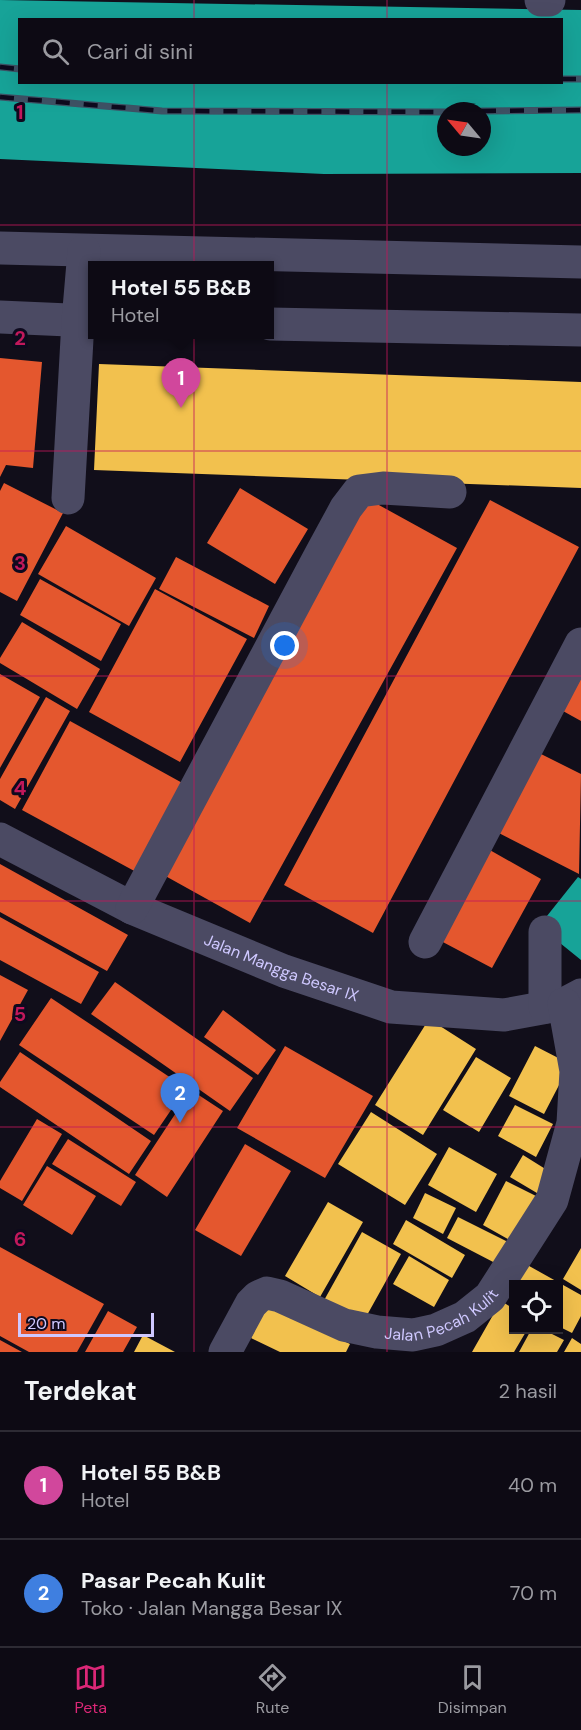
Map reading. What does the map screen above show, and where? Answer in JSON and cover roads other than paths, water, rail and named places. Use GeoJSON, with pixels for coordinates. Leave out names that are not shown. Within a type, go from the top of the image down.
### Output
{"type":"FeatureCollection","features":[{"type":"Feature","properties":{"kind":"street"},"geometry":{"type":"LineString","coordinates":[[541,0],[549,0]]}},
{"type":"Feature","properties":{"kind":"street"},"geometry":{"type":"LineString","coordinates":[[0,248],[84,252],[581,262]]}},
{"type":"Feature","properties":{"kind":"street"},"geometry":{"type":"LineString","coordinates":[[68,498],[85,321],[84,252]]}},
{"type":"Feature","properties":{"kind":"street"},"geometry":{"type":"LineString","coordinates":[[0,317],[85,321]]}},
{"type":"Feature","properties":{"kind":"street"},"geometry":{"type":"LineString","coordinates":[[274,324],[581,330]]}},
{"type":"Feature","properties":{"kind":"street"},"geometry":{"type":"LineString","coordinates":[[132,908],[321,554],[359,491],[383,488],[450,492]]}},
{"type":"Feature","properties":{"kind":"street"},"geometry":{"type":"LineString","coordinates":[[425,942],[581,644]]}},
{"type":"Feature","properties":{"kind":"street","name":"Jalan Mangga Besar IX"},"geometry":{"type":"LineString","coordinates":[[0,839],[132,908],[284,971],[391,1007],[504,1015],[563,1002]]}},
{"type":"Feature","properties":{"kind":"street"},"geometry":{"type":"LineString","coordinates":[[545,932],[563,1002]]}},
{"type":"Feature","properties":{"kind":"street","name":"Jalan Pecah Kulit"},"geometry":{"type":"LineString","coordinates":[[225,1352],[251,1304],[258,1297],[267,1293],[280,1296],[344,1325],[377,1332],[413,1335],[436,1330],[465,1317],[490,1297],[552,1200],[573,1123],[576,1071],[563,1002]]}},
{"type":"Feature","properties":{"kind":"railway"},"geometry":{"type":"LineString","coordinates":[[0,67],[18,69]]}},
{"type":"Feature","properties":{"kind":"railway"},"geometry":{"type":"LineString","coordinates":[[563,79],[581,79]]}},
{"type":"Feature","properties":{"kind":"railway"},"geometry":{"type":"LineString","coordinates":[[0,97],[162,111],[437,112]]}},
{"type":"Feature","properties":{"kind":"railway"},"geometry":{"type":"LineString","coordinates":[[491,111],[581,110]]}},
{"type":"Feature","properties":{"kind":"place","name":"Hotel 55 B&B"},"geometry":{"type":"Point","coordinates":[181,408]}},
{"type":"Feature","properties":{"kind":"place","name":"Pasar Pecah Kulit"},"geometry":{"type":"Point","coordinates":[180,1123]}}]}
